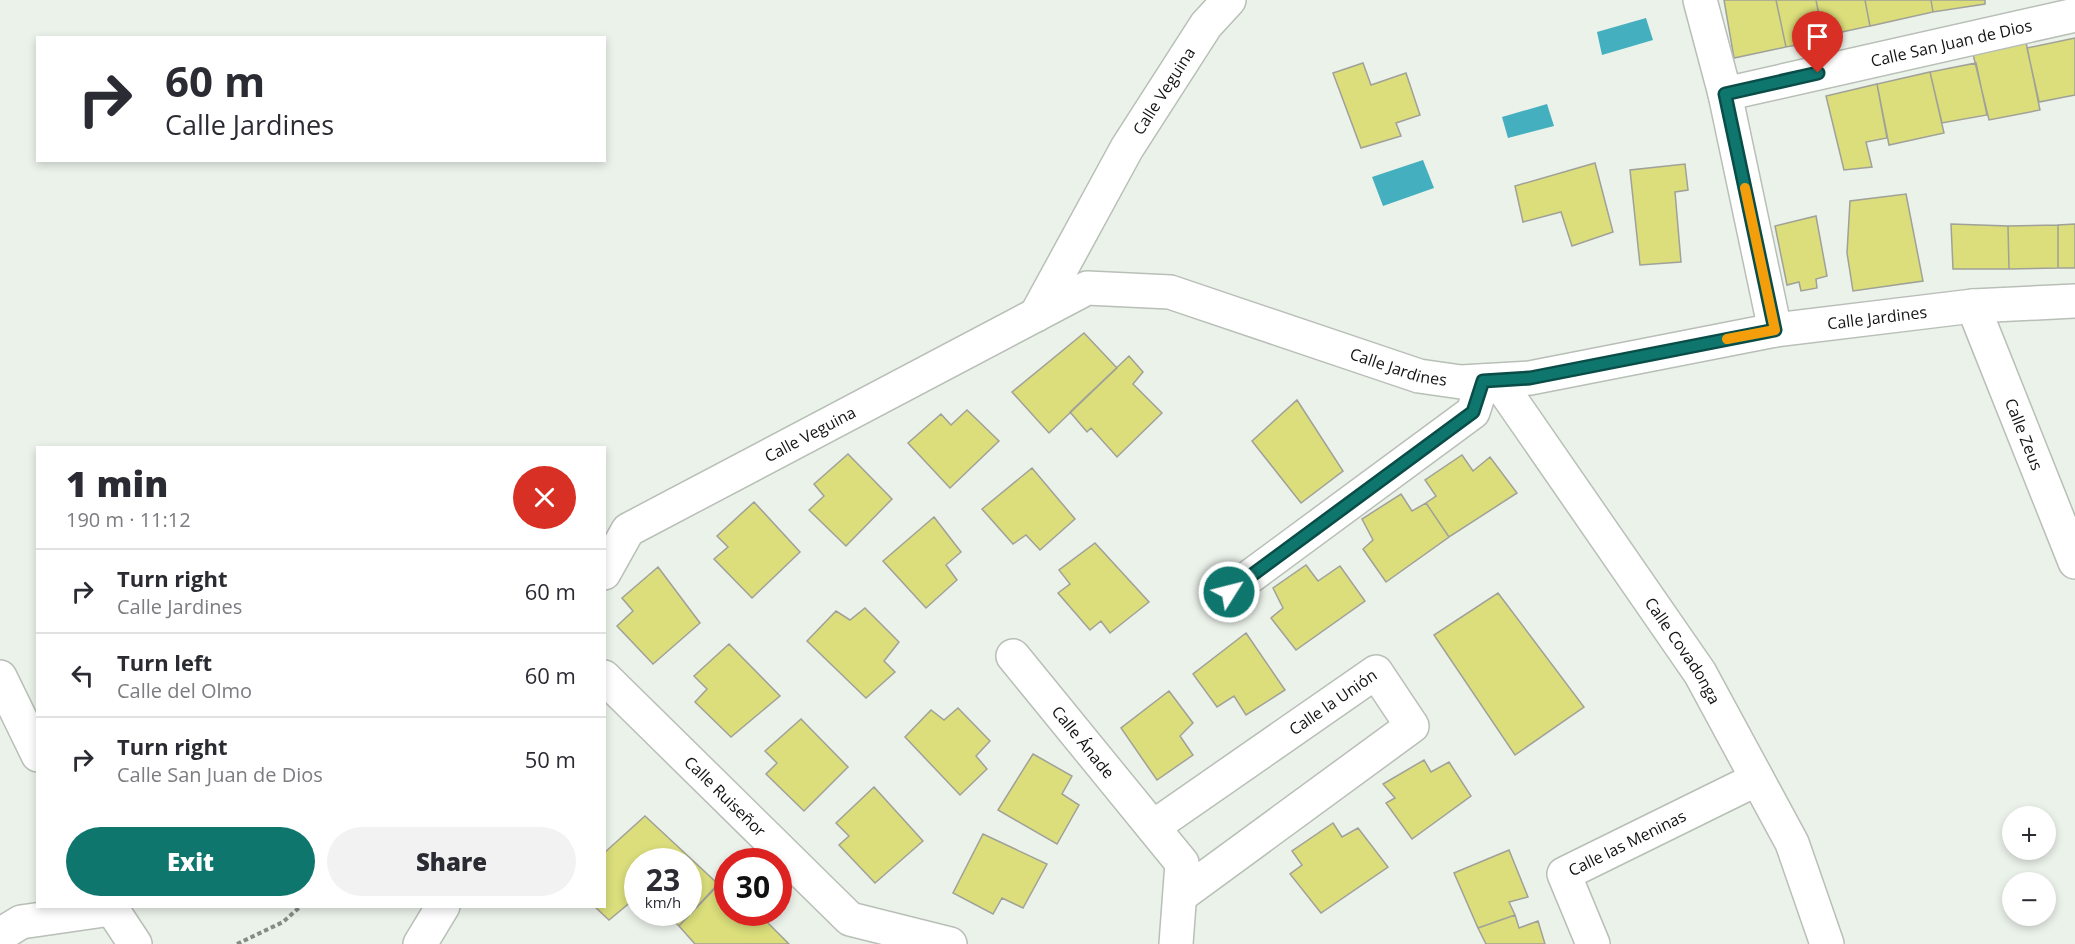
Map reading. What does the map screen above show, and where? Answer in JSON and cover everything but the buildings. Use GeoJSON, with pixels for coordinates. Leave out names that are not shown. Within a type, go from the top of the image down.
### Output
{"type":"FeatureCollection","features":[{"type":"Feature","properties":{"kind":"street","name":"Calle Veguina"},"geometry":{"type":"LineString","coordinates":[[1036,315],[1127,148],[1206,25],[1229,0]]}},
{"type":"Feature","properties":{"kind":"street"},"geometry":{"type":"LineString","coordinates":[[1700,0],[1725,94],[1775,330]]}},
{"type":"Feature","properties":{"kind":"street","name":"Calle San Juan de Dios"},"geometry":{"type":"LineString","coordinates":[[1725,94],[2075,15]]}},
{"type":"Feature","properties":{"kind":"street","name":"Calle Veguina"},"geometry":{"type":"LineString","coordinates":[[606,569],[627,530],[1087,288]]}},
{"type":"Feature","properties":{"kind":"street","name":"Calle Jardines"},"geometry":{"type":"LineString","coordinates":[[1087,288],[1170,292],[1419,376],[1461,382],[1530,378],[1775,330],[1973,306],[2075,301]]}},
{"type":"Feature","properties":{"kind":"street","name":"Calle Zeus"},"geometry":{"type":"LineString","coordinates":[[1973,306],[2075,562]]}},
{"type":"Feature","properties":{"kind":"street"},"geometry":{"type":"LineString","coordinates":[[1229,592],[1473,412],[1490,381]]}},
{"type":"Feature","properties":{"kind":"street","name":"Calle Covadonga"},"geometry":{"type":"LineString","coordinates":[[1490,381],[1700,673],[1792,843],[1827,944]]}},
{"type":"Feature","properties":{"kind":"street","name":"Calle Ánade"},"geometry":{"type":"LineString","coordinates":[[1014,656],[1153,827]]}},
{"type":"Feature","properties":{"kind":"street","name":"Calle la Unión"},"geometry":{"type":"LineString","coordinates":[[1153,827],[1376,672],[1412,726],[1180,896]]}},
{"type":"Feature","properties":{"kind":"street"},"geometry":{"type":"LineString","coordinates":[[0,676],[36,751]]}},
{"type":"Feature","properties":{"kind":"street","name":"Calle Ruiseñor"},"geometry":{"type":"LineString","coordinates":[[606,679],[850,919],[950,944]]}},
{"type":"Feature","properties":{"kind":"street","name":"Calle las Meninas"},"geometry":{"type":"LineString","coordinates":[[1593,944],[1564,874],[1757,779]]}},
{"type":"Feature","properties":{"kind":"street"},"geometry":{"type":"LineString","coordinates":[[1153,827],[1182,863],[1176,944]]}},
{"type":"Feature","properties":{"kind":"street"},"geometry":{"type":"LineString","coordinates":[[0,935],[21,922],[104,908]]}},
{"type":"Feature","properties":{"kind":"street"},"geometry":{"type":"LineString","coordinates":[[111,908],[135,944]]}},
{"type":"Feature","properties":{"kind":"street"},"geometry":{"type":"LineString","coordinates":[[420,944],[442,908]]}},
{"type":"Feature","properties":{"kind":"path"},"geometry":{"type":"LineString","coordinates":[[237,944],[283,922],[299,908]]}},
{"type":"Feature","properties":{"kind":"water"},"geometry":{"type":"Polygon","coordinates":[[[1646,18],[1653,40],[1602,55],[1597,32],[1646,18]]]}},
{"type":"Feature","properties":{"kind":"water"},"geometry":{"type":"Polygon","coordinates":[[[1547,104],[1554,126],[1508,138],[1502,117],[1547,104]]]}},
{"type":"Feature","properties":{"kind":"water"},"geometry":{"type":"Polygon","coordinates":[[[1423,160],[1434,188],[1383,206],[1372,177],[1423,160]]]}},
{"type":"Feature","properties":{"kind":"slow traffic"},"geometry":{"type":"LineString","coordinates":[[1727,339],[1775,330],[1745,188]]}},
{"type":"Feature","properties":{"kind":"route"},"geometry":{"type":"LineString","coordinates":[[1229,592],[1473,412],[1483,381],[1530,378],[1775,330],[1725,94],[1818,73]]}}]}
